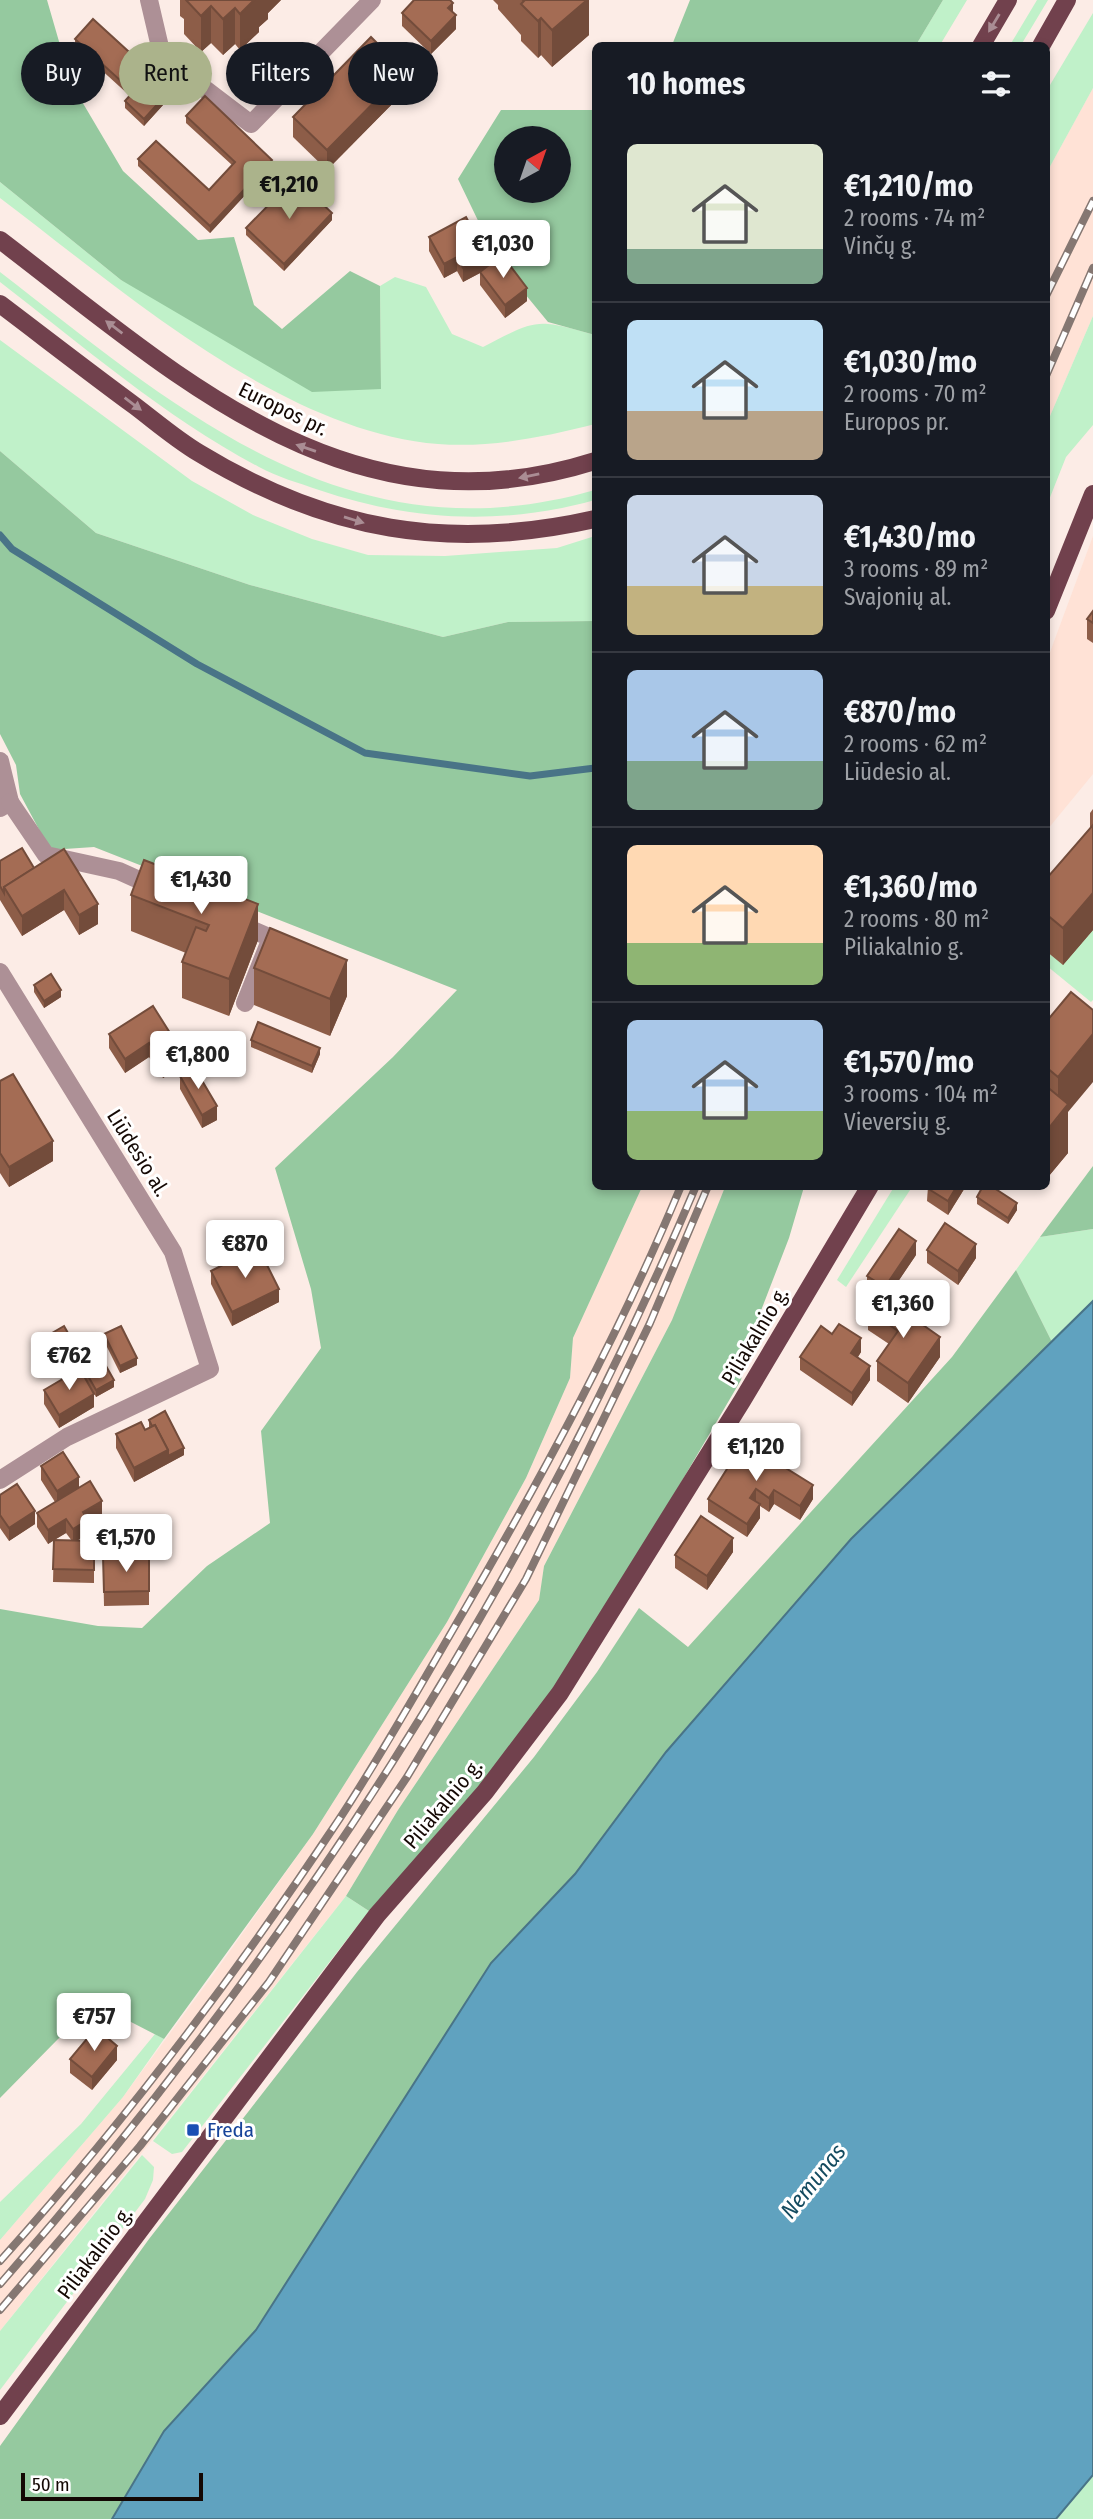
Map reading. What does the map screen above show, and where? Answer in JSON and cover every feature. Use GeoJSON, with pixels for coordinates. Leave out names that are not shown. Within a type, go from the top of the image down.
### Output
{"type":"FeatureCollection","features":[{"type":"Feature","properties":{"kind":"main road"},"geometry":{"type":"LineString","coordinates":[[983,42],[1008,0]]}},
{"type":"Feature","properties":{"kind":"main road"},"geometry":{"type":"LineString","coordinates":[[1043,42],[1067,0]]}},
{"type":"Feature","properties":{"kind":"main road","name":"Europos pr."},"geometry":{"type":"LineString","coordinates":[[0,240],[222,405],[295,444],[383,471],[430,480],[504,481],[592,462]]}},
{"type":"Feature","properties":{"kind":"main road"},"geometry":{"type":"LineString","coordinates":[[0,304],[197,452],[242,477],[308,506],[410,533],[460,535],[544,531],[592,520]]}},
{"type":"Feature","properties":{"kind":"main road"},"geometry":{"type":"LineString","coordinates":[[1050,601],[1093,494]]}},
{"type":"Feature","properties":{"kind":"main road","name":"Piliakalnio g."},"geometry":{"type":"LineString","coordinates":[[0,2416],[377,1915],[485,1792],[560,1693],[728,1424],[868,1190]]}},
{"type":"Feature","properties":{"kind":"street"},"geometry":{"type":"LineString","coordinates":[[149,0],[160,47],[197,83],[251,124],[372,0]]}},
{"type":"Feature","properties":{"kind":"street"},"geometry":{"type":"LineString","coordinates":[[0,761],[5,805],[47,855],[118,871],[182,899]]}},
{"type":"Feature","properties":{"kind":"street"},"geometry":{"type":"LineString","coordinates":[[220,916],[271,938],[245,1003]]}},
{"type":"Feature","properties":{"kind":"street","name":"Liūdesio al."},"geometry":{"type":"LineString","coordinates":[[0,972],[173,1252],[210,1369],[67,1437],[0,1480]]}},
{"type":"Feature","properties":{"kind":"shaded area"},"geometry":{"type":"Polygon","coordinates":[[[1093,88],[1093,316],[1050,416],[1050,167],[1093,88]]]}},
{"type":"Feature","properties":{"kind":"shaded area"},"geometry":{"type":"Polygon","coordinates":[[[1093,536],[1093,774],[1050,826],[1050,652],[1093,536]]]}},
{"type":"Feature","properties":{"kind":"shaded area"},"geometry":{"type":"Polygon","coordinates":[[[641,1190],[724,1190],[672,1320],[544,1566],[539,1600],[398,1810],[346,1896],[0,2331],[0,2240],[123,2097],[313,1834],[447,1622],[526,1478],[570,1378],[573,1338],[641,1190]]]}},
{"type":"Feature","properties":{"kind":"green space"},"geometry":{"type":"Polygon","coordinates":[[[0,0],[47,0],[59,42],[21,42],[21,105],[84,105],[123,171],[198,240],[234,237],[254,305],[282,329],[350,271],[380,286],[381,389],[312,392],[121,280],[0,182],[0,0]]]}},
{"type":"Feature","properties":{"kind":"green space"},"geometry":{"type":"Polygon","coordinates":[[[690,0],[943,0],[918,42],[673,42],[690,0]]]}},
{"type":"Feature","properties":{"kind":"green space"},"geometry":{"type":"Polygon","coordinates":[[[943,0],[967,0],[942,42],[918,42],[943,0]]]}},
{"type":"Feature","properties":{"kind":"green space"},"geometry":{"type":"Polygon","coordinates":[[[1037,0],[1048,0],[1023,42],[1012,42],[1037,0]]]}},
{"type":"Feature","properties":{"kind":"green space"},"geometry":{"type":"Polygon","coordinates":[[[1093,13],[1093,88],[1050,167],[1050,85],[1093,13]]]}},
{"type":"Feature","properties":{"kind":"green space"},"geometry":{"type":"Polygon","coordinates":[[[501,110],[592,110],[592,334],[548,322],[497,260],[458,179],[501,110]]]}},
{"type":"Feature","properties":{"kind":"green space"},"geometry":{"type":"Polygon","coordinates":[[[0,182],[121,280],[381,389],[380,286],[395,277],[426,287],[452,334],[483,347],[515,331],[537,324],[560,326],[592,334],[592,425],[517,440],[458,445],[379,433],[320,413],[263,385],[206,351],[151,313],[0,198],[0,182]]]}},
{"type":"Feature","properties":{"kind":"green space"},"geometry":{"type":"Polygon","coordinates":[[[0,272],[135,375],[203,421],[273,460],[346,489],[424,506],[506,507],[592,491],[592,501],[525,514],[422,514],[353,500],[281,477],[225,448],[158,404],[0,282],[0,272]]]}},
{"type":"Feature","properties":{"kind":"green space"},"geometry":{"type":"Polygon","coordinates":[[[1093,316],[1093,425],[1066,457],[1050,497],[1050,416],[1093,316]]]}},
{"type":"Feature","properties":{"kind":"green space"},"geometry":{"type":"Polygon","coordinates":[[[0,340],[192,481],[253,515],[312,539],[368,555],[445,556],[557,548],[592,537],[592,621],[508,622],[443,637],[250,585],[96,533],[0,451],[0,340]]]}},
{"type":"Feature","properties":{"kind":"green space"},"geometry":{"type":"Polygon","coordinates":[[[0,451],[96,533],[250,585],[443,637],[508,622],[592,621],[592,1190],[641,1190],[573,1338],[570,1378],[526,1478],[447,1622],[313,1834],[164,2039],[100,2006],[58,2039],[0,2098],[0,1609],[98,1626],[142,1628],[207,1566],[270,1523],[261,1431],[321,1348],[311,1289],[275,1168],[393,1057],[457,990],[94,847],[50,850],[20,794],[16,765],[0,734],[0,451]]]}},
{"type":"Feature","properties":{"kind":"green space"},"geometry":{"type":"Polygon","coordinates":[[[1093,930],[1091,1002],[1050,968],[1050,954],[1063,964],[1093,930]]]}},
{"type":"Feature","properties":{"kind":"green space"},"geometry":{"type":"Polygon","coordinates":[[[1093,1166],[1093,1229],[1040,1237],[1093,1166]]]}},
{"type":"Feature","properties":{"kind":"green space"},"geometry":{"type":"Polygon","coordinates":[[[724,1190],[803,1190],[789,1238],[752,1334],[741,1380],[618,1590],[556,1686],[478,1791],[369,1911],[346,1896],[398,1810],[539,1600],[544,1566],[672,1320],[724,1190]]]}},
{"type":"Feature","properties":{"kind":"green space"},"geometry":{"type":"Polygon","coordinates":[[[892,1190],[910,1190],[846,1287],[837,1280],[892,1190]]]}},
{"type":"Feature","properties":{"kind":"green space"},"geometry":{"type":"Polygon","coordinates":[[[1093,1229],[1093,1301],[1052,1342],[1016,1270],[1040,1237],[1093,1229]]]}},
{"type":"Feature","properties":{"kind":"green space"},"geometry":{"type":"Polygon","coordinates":[[[1016,1270],[1052,1342],[851,1539],[666,1752],[575,1874],[256,2330],[164,2431],[112,2519],[0,2519],[0,2446],[149,2239],[357,1972],[534,1757],[597,1672],[639,1608],[688,1647],[952,1357],[1016,1270]]]}},
{"type":"Feature","properties":{"kind":"green space"},"geometry":{"type":"Polygon","coordinates":[[[346,1896],[369,1911],[182,2152],[172,2154],[153,2141],[346,1896]]]}},
{"type":"Feature","properties":{"kind":"green space"},"geometry":{"type":"Polygon","coordinates":[[[155,2034],[164,2039],[123,2097],[0,2240],[0,2202],[81,2124],[155,2034]]]}},
{"type":"Feature","properties":{"kind":"green space"},"geometry":{"type":"Polygon","coordinates":[[[142,2155],[154,2167],[153,2180],[145,2199],[0,2390],[0,2331],[142,2155]]]}},
{"type":"Feature","properties":{"kind":"green space"},"geometry":{"type":"Polygon","coordinates":[[[1093,2475],[1093,2519],[1057,2519],[1093,2475]]]}},
{"type":"Feature","properties":{"kind":"water","name":"Nemunas"},"geometry":{"type":"Polygon","coordinates":[[[1093,1301],[1093,2475],[1056,2519],[112,2519],[164,2431],[256,2330],[491,1963],[575,1874],[666,1752],[851,1539],[1093,1301]]]}},
{"type":"Feature","properties":{"kind":"building"},"geometry":{"type":"Polygon","coordinates":[[[186,0],[254,0],[240,14],[235,8],[223,19],[211,6],[201,16],[186,0]]]}},
{"type":"Feature","properties":{"kind":"building"},"geometry":{"type":"Polygon","coordinates":[[[414,0],[450,0],[453,3],[448,8],[456,15],[431,41],[402,13],[414,0]]]}},
{"type":"Feature","properties":{"kind":"building"},"geometry":{"type":"Polygon","coordinates":[[[523,0],[587,0],[552,30],[541,18],[538,21],[521,4],[523,0]]]}},
{"type":"Feature","properties":{"kind":"building"},"geometry":{"type":"Polygon","coordinates":[[[93,19],[119,43],[119,79],[105,66],[105,42],[78,42],[75,39],[93,19]]]}},
{"type":"Feature","properties":{"kind":"building"},"geometry":{"type":"Polygon","coordinates":[[[348,61],[348,105],[371,105],[327,150],[293,117],[305,105],[334,105],[334,75],[348,61]]]}},
{"type":"Feature","properties":{"kind":"building"},"geometry":{"type":"Polygon","coordinates":[[[212,103],[272,160],[210,226],[138,159],[156,141],[209,190],[235,162],[186,116],[196,105],[212,105],[212,103]]]}},
{"type":"Feature","properties":{"kind":"building"},"geometry":{"type":"Polygon","coordinates":[[[129,105],[157,105],[144,119],[129,105]]]}},
{"type":"Feature","properties":{"kind":"building"},"geometry":{"type":"Polygon","coordinates":[[[295,178],[332,213],[284,264],[246,228],[295,178]]]}},
{"type":"Feature","properties":{"kind":"building"},"geometry":{"type":"Polygon","coordinates":[[[466,217],[476,236],[483,232],[493,252],[463,268],[457,257],[444,264],[429,237],[466,217]]]}},
{"type":"Feature","properties":{"kind":"building"},"geometry":{"type":"Polygon","coordinates":[[[502,255],[527,288],[505,305],[480,272],[502,255]]]}},
{"type":"Feature","properties":{"kind":"building"},"geometry":{"type":"Polygon","coordinates":[[[1093,611],[1093,623],[1087,619],[1093,611]]]}},
{"type":"Feature","properties":{"kind":"building"},"geometry":{"type":"Polygon","coordinates":[[[1093,825],[1093,893],[1063,928],[1050,917],[1050,874],[1093,825]]]}},
{"type":"Feature","properties":{"kind":"building"},"geometry":{"type":"Polygon","coordinates":[[[22,848],[34,868],[4,887],[4,893],[0,886],[0,861],[22,848]]]}},
{"type":"Feature","properties":{"kind":"building"},"geometry":{"type":"Polygon","coordinates":[[[64,849],[98,904],[79,915],[64,890],[22,916],[4,887],[64,849]]]}},
{"type":"Feature","properties":{"kind":"building"},"geometry":{"type":"Polygon","coordinates":[[[144,860],[258,904],[229,979],[182,962],[196,927],[206,931],[209,925],[131,895],[144,860]]]}},
{"type":"Feature","properties":{"kind":"building"},"geometry":{"type":"Polygon","coordinates":[[[270,928],[347,960],[330,999],[254,968],[270,928]]]}},
{"type":"Feature","properties":{"kind":"building"},"geometry":{"type":"Polygon","coordinates":[[[51,974],[61,990],[44,1001],[34,985],[51,974]]]}},
{"type":"Feature","properties":{"kind":"building"},"geometry":{"type":"Polygon","coordinates":[[[1071,992],[1093,1010],[1093,1034],[1058,1077],[1050,1070],[1050,1017],[1071,992]]]}},
{"type":"Feature","properties":{"kind":"building"},"geometry":{"type":"Polygon","coordinates":[[[153,1006],[182,1052],[163,1064],[149,1043],[125,1059],[109,1034],[153,1006]]]}},
{"type":"Feature","properties":{"kind":"building"},"geometry":{"type":"Polygon","coordinates":[[[258,1022],[320,1048],[312,1066],[251,1040],[258,1022]]]}},
{"type":"Feature","properties":{"kind":"building"},"geometry":{"type":"Polygon","coordinates":[[[194,1067],[217,1106],[202,1115],[180,1076],[194,1067]]]}},
{"type":"Feature","properties":{"kind":"building"},"geometry":{"type":"Polygon","coordinates":[[[13,1074],[53,1141],[9,1167],[0,1153],[0,1081],[13,1074]]]}},
{"type":"Feature","properties":{"kind":"building"},"geometry":{"type":"Polygon","coordinates":[[[1050,1089],[1068,1104],[1050,1126],[1050,1089]]]}},
{"type":"Feature","properties":{"kind":"building"},"geometry":{"type":"Polygon","coordinates":[[[930,1190],[955,1190],[948,1201],[930,1190]]]}},
{"type":"Feature","properties":{"kind":"building"},"geometry":{"type":"Polygon","coordinates":[[[981,1190],[997,1190],[1017,1203],[1008,1218],[977,1197],[981,1190]]]}},
{"type":"Feature","properties":{"kind":"building"},"geometry":{"type":"Polygon","coordinates":[[[945,1223],[976,1244],[958,1271],[927,1250],[945,1223]]]}},
{"type":"Feature","properties":{"kind":"building"},"geometry":{"type":"Polygon","coordinates":[[[899,1229],[916,1241],[885,1287],[867,1276],[899,1229]]]}},
{"type":"Feature","properties":{"kind":"building"},"geometry":{"type":"Polygon","coordinates":[[[258,1247],[279,1289],[232,1312],[211,1271],[258,1247]]]}},
{"type":"Feature","properties":{"kind":"building"},"geometry":{"type":"Polygon","coordinates":[[[879,1294],[940,1337],[908,1383],[877,1361],[898,1331],[868,1310],[879,1294]]]}},
{"type":"Feature","properties":{"kind":"building"},"geometry":{"type":"Polygon","coordinates":[[[839,1324],[861,1338],[851,1353],[870,1366],[852,1393],[800,1357],[821,1326],[832,1334],[839,1324]]]}},
{"type":"Feature","properties":{"kind":"building"},"geometry":{"type":"Polygon","coordinates":[[[64,1326],[73,1342],[42,1360],[33,1344],[64,1326]]]}},
{"type":"Feature","properties":{"kind":"building"},"geometry":{"type":"Polygon","coordinates":[[[121,1326],[137,1358],[120,1366],[104,1334],[121,1326]]]}},
{"type":"Feature","properties":{"kind":"building"},"geometry":{"type":"Polygon","coordinates":[[[102,1359],[114,1380],[96,1390],[84,1369],[102,1359]]]}},
{"type":"Feature","properties":{"kind":"building"},"geometry":{"type":"Polygon","coordinates":[[[80,1369],[94,1394],[59,1415],[44,1390],[80,1369]]]}},
{"type":"Feature","properties":{"kind":"building"},"geometry":{"type":"Polygon","coordinates":[[[165,1411],[184,1448],[168,1456],[168,1450],[155,1425],[152,1426],[149,1420],[165,1411]]]}},
{"type":"Feature","properties":{"kind":"building"},"geometry":{"type":"Polygon","coordinates":[[[141,1422],[145,1430],[155,1425],[168,1450],[134,1468],[116,1434],[141,1422]]]}},
{"type":"Feature","properties":{"kind":"building"},"geometry":{"type":"Polygon","coordinates":[[[744,1442],[813,1485],[800,1506],[774,1490],[769,1498],[756,1489],[750,1498],[760,1504],[747,1524],[708,1499],[744,1442]]]}},
{"type":"Feature","properties":{"kind":"building"},"geometry":{"type":"Polygon","coordinates":[[[63,1452],[79,1477],[57,1491],[41,1466],[63,1452]]]}},
{"type":"Feature","properties":{"kind":"building"},"geometry":{"type":"Polygon","coordinates":[[[90,1481],[102,1501],[83,1512],[88,1520],[73,1529],[66,1519],[48,1530],[37,1513],[90,1481]]]}},
{"type":"Feature","properties":{"kind":"building"},"geometry":{"type":"Polygon","coordinates":[[[17,1484],[35,1511],[9,1528],[0,1515],[0,1495],[17,1484]]]}},
{"type":"Feature","properties":{"kind":"building"},"geometry":{"type":"Polygon","coordinates":[[[701,1516],[733,1538],[707,1576],[675,1555],[701,1516]]]}},
{"type":"Feature","properties":{"kind":"building"},"geometry":{"type":"Polygon","coordinates":[[[54,1540],[94,1541],[94,1570],[53,1569],[54,1540]]]}},
{"type":"Feature","properties":{"kind":"building"},"geometry":{"type":"Polygon","coordinates":[[[103,1556],[149,1556],[149,1591],[104,1592],[103,1556]]]}},
{"type":"Feature","properties":{"kind":"building"},"geometry":{"type":"Polygon","coordinates":[[[96,2028],[117,2046],[92,2077],[70,2059],[96,2028]]]}},
{"type":"Feature","properties":{"kind":"waterway"},"geometry":{"type":"LineString","coordinates":[[0,535],[12,549],[197,664],[365,753],[530,776],[592,768]]}},
{"type":"Feature","properties":{"kind":"railway"},"geometry":{"type":"LineString","coordinates":[[1050,288],[1093,201]]}},
{"type":"Feature","properties":{"kind":"railway"},"geometry":{"type":"LineString","coordinates":[[1050,367],[1093,268]]}},
{"type":"Feature","properties":{"kind":"railway"},"geometry":{"type":"LineString","coordinates":[[0,2261],[91,2155],[178,2046],[261,1933],[356,1793],[404,1715],[552,1454],[607,1349],[679,1190]]}},
{"type":"Feature","properties":{"kind":"railway"},"geometry":{"type":"LineString","coordinates":[[0,2284],[106,2159],[206,2031],[302,1899],[392,1763],[477,1624],[556,1481],[629,1335],[694,1190]]}},
{"type":"Feature","properties":{"kind":"railway"},"geometry":{"type":"LineString","coordinates":[[0,2310],[140,2146],[269,1982],[407,1777],[526,1579],[650,1323],[706,1190]]}},
{"type":"Feature","properties":{"kind":"place","name":"Freda"},"geometry":{"type":"Point","coordinates":[193,2130]}}]}
